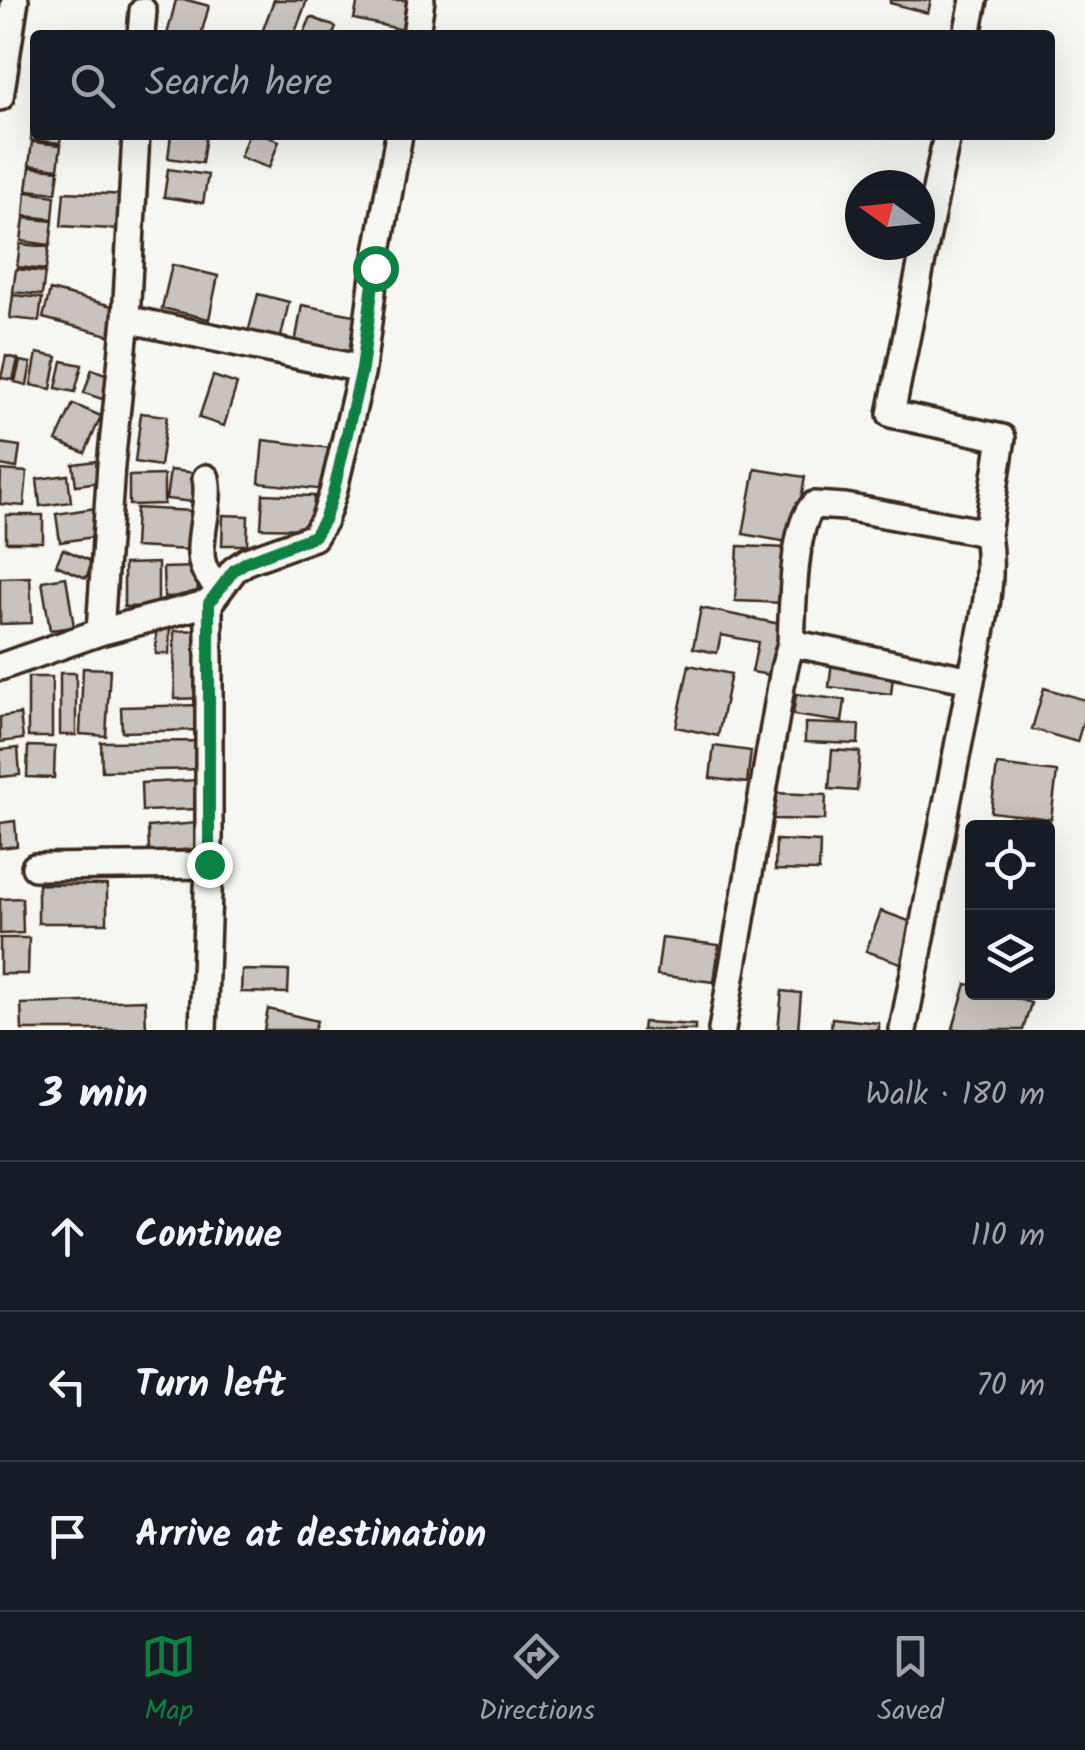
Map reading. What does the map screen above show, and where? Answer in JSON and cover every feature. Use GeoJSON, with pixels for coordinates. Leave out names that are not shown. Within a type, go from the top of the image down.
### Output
{"type":"FeatureCollection","features":[{"type":"Feature","properties":{"kind":"street"},"geometry":{"type":"LineString","coordinates":[[417,30],[421,0]]}},
{"type":"Feature","properties":{"kind":"street"},"geometry":{"type":"LineString","coordinates":[[968,30],[974,0]]}},
{"type":"Feature","properties":{"kind":"street"},"geometry":{"type":"LineString","coordinates":[[0,97],[9,6]]}},
{"type":"Feature","properties":{"kind":"street"},"geometry":{"type":"LineString","coordinates":[[100,632],[126,319],[136,140]]}},
{"type":"Feature","properties":{"kind":"street"},"geometry":{"type":"LineString","coordinates":[[0,666],[214,596],[234,570],[248,561],[314,536],[333,494],[362,369],[398,140]]}},
{"type":"Feature","properties":{"kind":"street"},"geometry":{"type":"LineString","coordinates":[[902,1030],[988,603],[987,534],[1002,438],[891,414],[946,140]]}},
{"type":"Feature","properties":{"kind":"street"},"geometry":{"type":"LineString","coordinates":[[126,319],[362,369]]}},
{"type":"Feature","properties":{"kind":"street"},"geometry":{"type":"LineString","coordinates":[[203,1030],[214,596],[202,562],[206,478]]}},
{"type":"Feature","properties":{"kind":"street"},"geometry":{"type":"LineString","coordinates":[[722,1030],[791,643],[796,566],[806,512],[814,505],[871,511],[987,534]]}},
{"type":"Feature","properties":{"kind":"street"},"geometry":{"type":"LineString","coordinates":[[791,643],[971,680]]}},
{"type":"Feature","properties":{"kind":"street"},"geometry":{"type":"LineString","coordinates":[[35,867],[209,864]]}},
{"type":"Feature","properties":{"kind":"building"},"geometry":{"type":"Polygon","coordinates":[[[176,0],[209,6],[202,30],[168,30],[176,0]]]}},
{"type":"Feature","properties":{"kind":"building"},"geometry":{"type":"Polygon","coordinates":[[[274,0],[307,0],[296,30],[263,30],[274,0]]]}},
{"type":"Feature","properties":{"kind":"building"},"geometry":{"type":"Polygon","coordinates":[[[358,0],[411,0],[404,30],[354,19],[358,0]]]}},
{"type":"Feature","properties":{"kind":"building"},"geometry":{"type":"Polygon","coordinates":[[[890,0],[931,0],[928,13],[890,0]]]}},
{"type":"Feature","properties":{"kind":"building"},"geometry":{"type":"Polygon","coordinates":[[[311,17],[336,27],[335,30],[305,30],[311,17]]]}},
{"type":"Feature","properties":{"kind":"building"},"geometry":{"type":"Polygon","coordinates":[[[170,140],[205,140],[202,163],[168,158],[170,140]]]}},
{"type":"Feature","properties":{"kind":"building"},"geometry":{"type":"Polygon","coordinates":[[[246,140],[279,141],[269,168],[240,157],[246,140]]]}},
{"type":"Feature","properties":{"kind":"building"},"geometry":{"type":"Polygon","coordinates":[[[32,142],[61,145],[58,169],[29,165],[32,142]]]}},
{"type":"Feature","properties":{"kind":"building"},"geometry":{"type":"Polygon","coordinates":[[[30,167],[59,170],[56,193],[27,190],[30,167]]]}},
{"type":"Feature","properties":{"kind":"building"},"geometry":{"type":"Polygon","coordinates":[[[168,169],[208,175],[203,203],[164,197],[168,169]]]}},
{"type":"Feature","properties":{"kind":"building"},"geometry":{"type":"Polygon","coordinates":[[[26,192],[55,196],[53,219],[24,216],[26,192]]]}},
{"type":"Feature","properties":{"kind":"building"},"geometry":{"type":"Polygon","coordinates":[[[64,192],[130,195],[128,230],[61,226],[64,192]]]}},
{"type":"Feature","properties":{"kind":"building"},"geometry":{"type":"Polygon","coordinates":[[[24,218],[53,221],[50,245],[21,241],[24,218]]]}},
{"type":"Feature","properties":{"kind":"building"},"geometry":{"type":"Polygon","coordinates":[[[20,244],[49,247],[46,270],[17,267],[20,244]]]}},
{"type":"Feature","properties":{"kind":"building"},"geometry":{"type":"Polygon","coordinates":[[[172,265],[218,276],[209,319],[162,308],[172,265]]]}},
{"type":"Feature","properties":{"kind":"building"},"geometry":{"type":"Polygon","coordinates":[[[16,269],[45,272],[42,295],[13,292],[16,269]]]}},
{"type":"Feature","properties":{"kind":"building"},"geometry":{"type":"Polygon","coordinates":[[[50,290],[124,309],[116,337],[43,318],[50,290]]]}},
{"type":"Feature","properties":{"kind":"building"},"geometry":{"type":"Polygon","coordinates":[[[258,294],[289,302],[280,341],[248,333],[258,294]]]}},
{"type":"Feature","properties":{"kind":"building"},"geometry":{"type":"Polygon","coordinates":[[[13,295],[42,298],[39,321],[10,318],[13,295]]]}},
{"type":"Feature","properties":{"kind":"building"},"geometry":{"type":"Polygon","coordinates":[[[302,305],[359,316],[351,360],[294,349],[302,305]]]}},
{"type":"Feature","properties":{"kind":"building"},"geometry":{"type":"Polygon","coordinates":[[[37,353],[57,357],[51,389],[31,385],[37,353]]]}},
{"type":"Feature","properties":{"kind":"building"},"geometry":{"type":"Polygon","coordinates":[[[6,356],[18,359],[13,380],[1,378],[6,356]]]}},
{"type":"Feature","properties":{"kind":"building"},"geometry":{"type":"Polygon","coordinates":[[[20,361],[31,363],[27,385],[15,382],[20,361]]]}},
{"type":"Feature","properties":{"kind":"building"},"geometry":{"type":"Polygon","coordinates":[[[62,361],[82,365],[75,392],[56,388],[62,361]]]}},
{"type":"Feature","properties":{"kind":"building"},"geometry":{"type":"Polygon","coordinates":[[[92,369],[116,378],[108,401],[84,393],[92,369]]]}},
{"type":"Feature","properties":{"kind":"building"},"geometry":{"type":"Polygon","coordinates":[[[213,376],[237,384],[224,426],[199,418],[213,376]]]}},
{"type":"Feature","properties":{"kind":"building"},"geometry":{"type":"Polygon","coordinates":[[[73,404],[101,416],[85,453],[56,441],[73,404]]]}},
{"type":"Feature","properties":{"kind":"building"},"geometry":{"type":"Polygon","coordinates":[[[141,413],[167,416],[160,466],[135,462],[141,413]]]}},
{"type":"Feature","properties":{"kind":"building"},"geometry":{"type":"Polygon","coordinates":[[[263,440],[331,448],[326,490],[259,483],[263,440]]]}},
{"type":"Feature","properties":{"kind":"building"},"geometry":{"type":"Polygon","coordinates":[[[0,443],[20,446],[17,468],[0,465],[0,443]]]}},
{"type":"Feature","properties":{"kind":"building"},"geometry":{"type":"Polygon","coordinates":[[[105,460],[108,481],[76,485],[73,464],[105,460]]]}},
{"type":"Feature","properties":{"kind":"building"},"geometry":{"type":"Polygon","coordinates":[[[755,469],[805,477],[793,543],[743,534],[755,469]]]}},
{"type":"Feature","properties":{"kind":"building"},"geometry":{"type":"Polygon","coordinates":[[[1,470],[27,472],[24,506],[0,504],[1,470]]]}},
{"type":"Feature","properties":{"kind":"building"},"geometry":{"type":"Polygon","coordinates":[[[170,470],[197,473],[194,502],[166,499],[170,470]]]}},
{"type":"Feature","properties":{"kind":"building"},"geometry":{"type":"Polygon","coordinates":[[[68,475],[71,502],[40,506],[37,479],[68,475]]]}},
{"type":"Feature","properties":{"kind":"building"},"geometry":{"type":"Polygon","coordinates":[[[164,475],[164,504],[129,505],[129,476],[164,475]]]}},
{"type":"Feature","properties":{"kind":"building"},"geometry":{"type":"Polygon","coordinates":[[[263,494],[314,496],[313,529],[261,528],[263,494]]]}},
{"type":"Feature","properties":{"kind":"building"},"geometry":{"type":"Polygon","coordinates":[[[96,508],[100,536],[60,542],[56,514],[96,508]]]}},
{"type":"Feature","properties":{"kind":"building"},"geometry":{"type":"Polygon","coordinates":[[[136,508],[192,511],[190,550],[134,547],[136,508]]]}},
{"type":"Feature","properties":{"kind":"building"},"geometry":{"type":"Polygon","coordinates":[[[6,515],[43,515],[43,542],[6,542],[6,515]]]}},
{"type":"Feature","properties":{"kind":"building"},"geometry":{"type":"Polygon","coordinates":[[[223,515],[248,516],[247,545],[222,545],[223,515]]]}},
{"type":"Feature","properties":{"kind":"building"},"geometry":{"type":"Polygon","coordinates":[[[738,546],[789,548],[786,603],[735,601],[738,546]]]}},
{"type":"Feature","properties":{"kind":"building"},"geometry":{"type":"Polygon","coordinates":[[[63,549],[93,562],[86,578],[56,565],[63,549]]]}},
{"type":"Feature","properties":{"kind":"building"},"geometry":{"type":"Polygon","coordinates":[[[158,563],[158,606],[124,607],[124,564],[158,563]]]}},
{"type":"Feature","properties":{"kind":"building"},"geometry":{"type":"Polygon","coordinates":[[[197,567],[198,596],[164,597],[163,568],[197,567]]]}},
{"type":"Feature","properties":{"kind":"building"},"geometry":{"type":"Polygon","coordinates":[[[30,577],[32,623],[0,624],[0,578],[30,577]]]}},
{"type":"Feature","properties":{"kind":"building"},"geometry":{"type":"Polygon","coordinates":[[[66,577],[74,627],[50,630],[42,581],[66,577]]]}},
{"type":"Feature","properties":{"kind":"building"},"geometry":{"type":"Polygon","coordinates":[[[701,608],[785,625],[775,676],[752,672],[758,642],[721,635],[717,653],[693,648],[701,608]]]}},
{"type":"Feature","properties":{"kind":"building"},"geometry":{"type":"Polygon","coordinates":[[[156,623],[170,623],[169,654],[156,654],[156,623]]]}},
{"type":"Feature","properties":{"kind":"building"},"geometry":{"type":"Polygon","coordinates":[[[205,630],[206,698],[175,699],[174,631],[205,630]]]}},
{"type":"Feature","properties":{"kind":"building"},"geometry":{"type":"Polygon","coordinates":[[[832,661],[894,668],[891,694],[829,687],[832,661]]]}},
{"type":"Feature","properties":{"kind":"building"},"geometry":{"type":"Polygon","coordinates":[[[689,665],[731,674],[718,736],[676,727],[689,665]]]}},
{"type":"Feature","properties":{"kind":"building"},"geometry":{"type":"Polygon","coordinates":[[[83,668],[110,669],[106,736],[80,734],[83,668]]]}},
{"type":"Feature","properties":{"kind":"building"},"geometry":{"type":"Polygon","coordinates":[[[60,673],[76,673],[76,735],[60,735],[60,673]]]}},
{"type":"Feature","properties":{"kind":"building"},"geometry":{"type":"Polygon","coordinates":[[[28,677],[52,677],[52,737],[28,737],[28,677]]]}},
{"type":"Feature","properties":{"kind":"building"},"geometry":{"type":"Polygon","coordinates":[[[1044,688],[1085,700],[1077,742],[1032,729],[1044,688]]]}},
{"type":"Feature","properties":{"kind":"building"},"geometry":{"type":"Polygon","coordinates":[[[796,694],[845,700],[842,722],[793,715],[796,694]]]}},
{"type":"Feature","properties":{"kind":"building"},"geometry":{"type":"Polygon","coordinates":[[[199,705],[199,730],[122,732],[121,707],[199,705]]]}},
{"type":"Feature","properties":{"kind":"building"},"geometry":{"type":"Polygon","coordinates":[[[20,714],[23,739],[0,742],[0,717],[20,714]]]}},
{"type":"Feature","properties":{"kind":"building"},"geometry":{"type":"Polygon","coordinates":[[[805,723],[859,725],[858,744],[805,742],[805,723]]]}},
{"type":"Feature","properties":{"kind":"building"},"geometry":{"type":"Polygon","coordinates":[[[206,741],[206,769],[102,771],[101,742],[206,741]]]}},
{"type":"Feature","properties":{"kind":"building"},"geometry":{"type":"Polygon","coordinates":[[[28,746],[55,747],[54,778],[27,777],[28,746]]]}},
{"type":"Feature","properties":{"kind":"building"},"geometry":{"type":"Polygon","coordinates":[[[714,746],[751,751],[747,783],[710,778],[714,746]]]}},
{"type":"Feature","properties":{"kind":"building"},"geometry":{"type":"Polygon","coordinates":[[[18,748],[20,775],[0,777],[0,750],[18,748]]]}},
{"type":"Feature","properties":{"kind":"building"},"geometry":{"type":"Polygon","coordinates":[[[832,750],[860,752],[857,791],[829,789],[832,750]]]}},
{"type":"Feature","properties":{"kind":"building"},"geometry":{"type":"Polygon","coordinates":[[[997,765],[1057,772],[1051,819],[991,812],[997,765]]]}},
{"type":"Feature","properties":{"kind":"building"},"geometry":{"type":"Polygon","coordinates":[[[198,780],[200,809],[142,811],[141,783],[198,780]]]}},
{"type":"Feature","properties":{"kind":"building"},"geometry":{"type":"Polygon","coordinates":[[[773,793],[826,795],[825,820],[772,819],[773,793]]]}},
{"type":"Feature","properties":{"kind":"building"},"geometry":{"type":"Polygon","coordinates":[[[15,821],[17,846],[0,848],[0,823],[15,821]]]}},
{"type":"Feature","properties":{"kind":"building"},"geometry":{"type":"Polygon","coordinates":[[[198,823],[199,849],[149,852],[148,827],[198,823]]]}},
{"type":"Feature","properties":{"kind":"building"},"geometry":{"type":"Polygon","coordinates":[[[776,840],[820,842],[819,871],[775,870],[776,840]]]}},
{"type":"Feature","properties":{"kind":"building"},"geometry":{"type":"Polygon","coordinates":[[[38,884],[107,885],[107,923],[38,923],[38,884]]]}},
{"type":"Feature","properties":{"kind":"building"},"geometry":{"type":"Polygon","coordinates":[[[22,898],[23,933],[0,934],[0,899],[22,898]]]}},
{"type":"Feature","properties":{"kind":"building"},"geometry":{"type":"Polygon","coordinates":[[[881,911],[920,925],[906,965],[866,951],[881,911]]]}},
{"type":"Feature","properties":{"kind":"building"},"geometry":{"type":"Polygon","coordinates":[[[0,938],[29,938],[28,974],[0,974],[0,938]]]}},
{"type":"Feature","properties":{"kind":"building"},"geometry":{"type":"Polygon","coordinates":[[[662,938],[719,945],[714,982],[657,975],[662,938]]]}},
{"type":"Feature","properties":{"kind":"building"},"geometry":{"type":"Polygon","coordinates":[[[242,970],[289,971],[288,993],[241,992],[242,970]]]}},
{"type":"Feature","properties":{"kind":"building"},"geometry":{"type":"Polygon","coordinates":[[[965,987],[965,1000],[1031,1003],[1023,1030],[953,1028],[965,987]]]}},
{"type":"Feature","properties":{"kind":"building"},"geometry":{"type":"Polygon","coordinates":[[[782,991],[801,993],[798,1030],[778,1030],[782,991]]]}},
{"type":"Feature","properties":{"kind":"building"},"geometry":{"type":"Polygon","coordinates":[[[145,1000],[146,1030],[22,1030],[21,1004],[145,1000]]]}},
{"type":"Feature","properties":{"kind":"building"},"geometry":{"type":"Polygon","coordinates":[[[268,1009],[317,1021],[314,1030],[264,1030],[268,1009]]]}},
{"type":"Feature","properties":{"kind":"building"},"geometry":{"type":"Polygon","coordinates":[[[832,1018],[879,1023],[879,1030],[831,1030],[832,1018]]]}},
{"type":"Feature","properties":{"kind":"building"},"geometry":{"type":"Polygon","coordinates":[[[643,1022],[695,1025],[695,1030],[642,1030],[643,1022]]]}},
{"type":"Feature","properties":{"kind":"route"},"geometry":{"type":"LineString","coordinates":[[209,864],[209,603],[234,570],[314,536],[324,520],[362,369],[375,268]]}}]}
